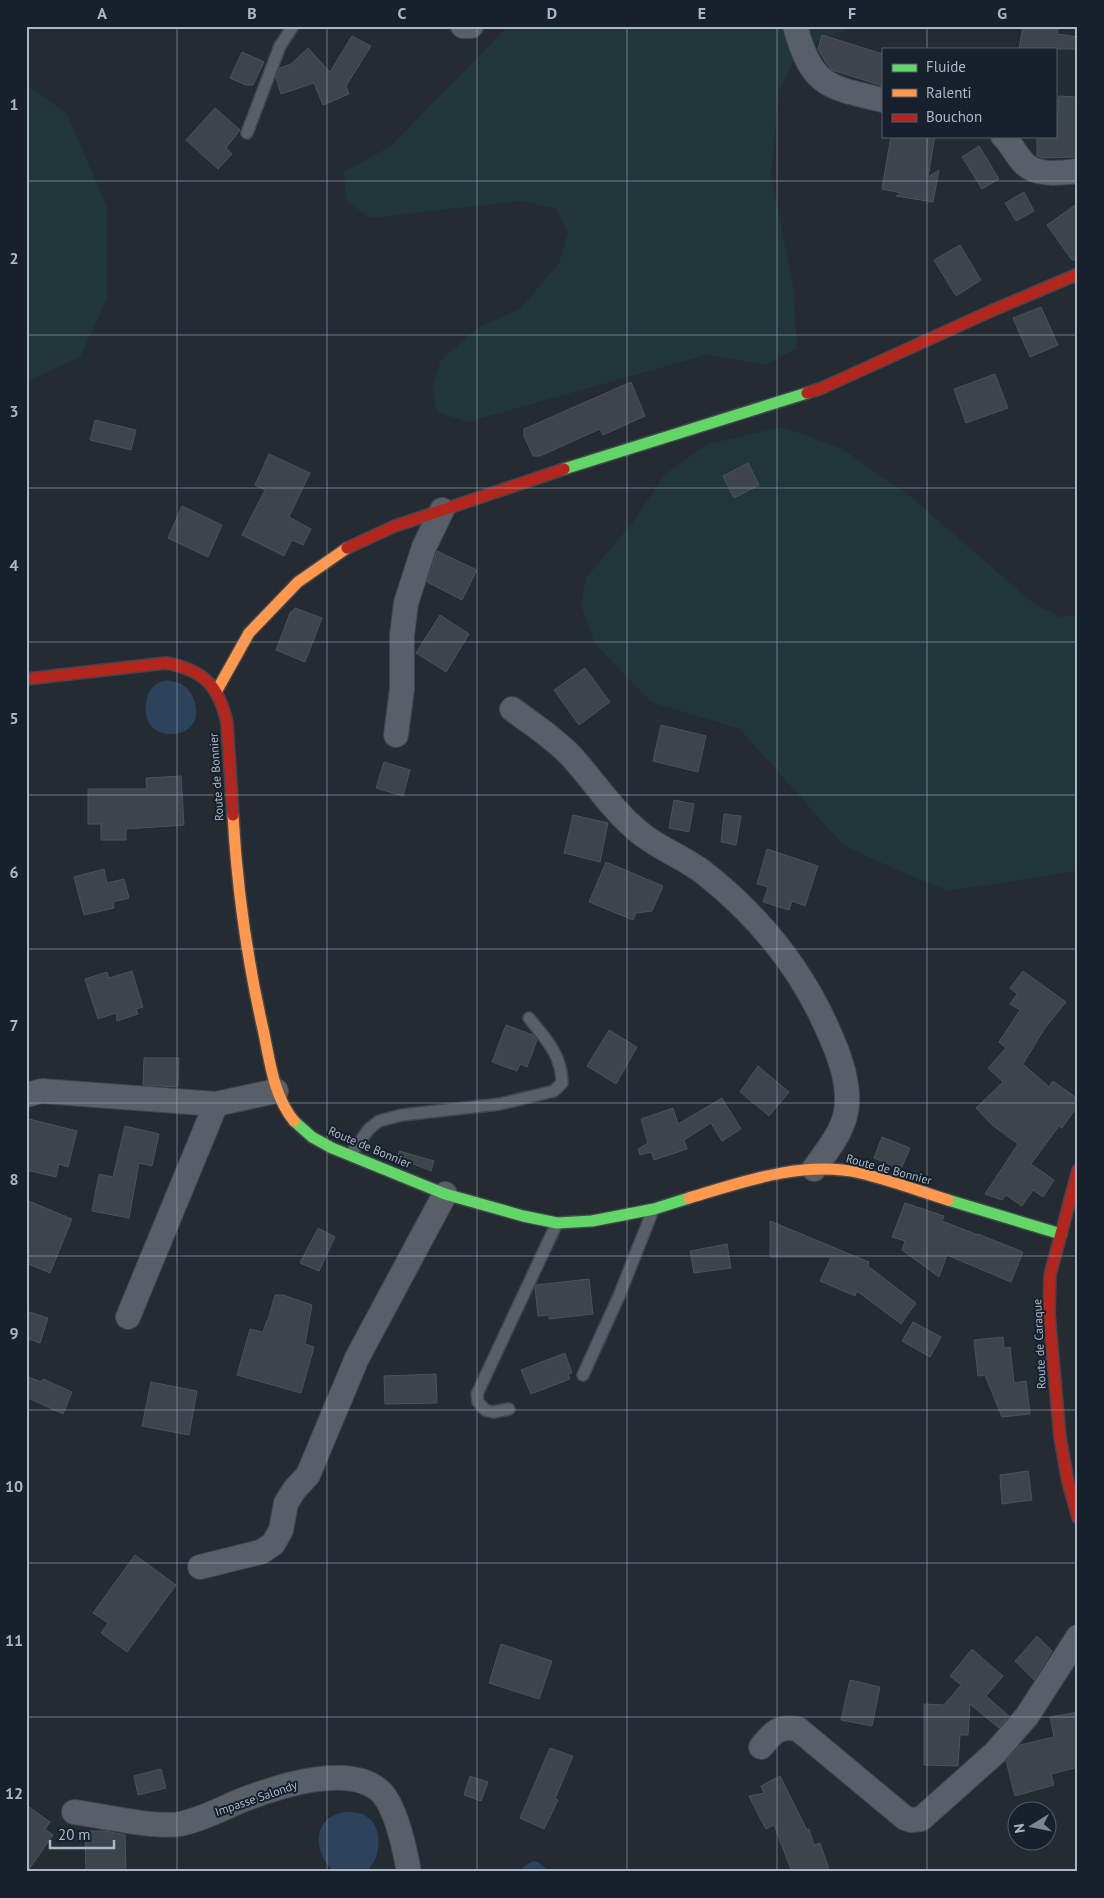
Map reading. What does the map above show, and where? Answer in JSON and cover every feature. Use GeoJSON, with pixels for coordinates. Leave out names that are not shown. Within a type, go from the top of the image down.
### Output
{"type":"FeatureCollection","features":[{"type":"Feature","properties":{"kind":"street"},"geometry":{"type":"LineString","coordinates":[[463,26],[471,26]]}},
{"type":"Feature","properties":{"kind":"street"},"geometry":{"type":"LineString","coordinates":[[795,26],[812,71],[830,86],[882,100]]}},
{"type":"Feature","properties":{"kind":"street"},"geometry":{"type":"LineString","coordinates":[[1005,138],[1010,142],[1023,164],[1032,170],[1056,173],[1078,171]]}},
{"type":"Feature","properties":{"kind":"street"},"geometry":{"type":"LineString","coordinates":[[216,692],[249,633],[278,601],[314,569],[341,551],[395,526],[442,510],[670,434],[822,388],[991,311],[1078,274]]}},
{"type":"Feature","properties":{"kind":"street"},"geometry":{"type":"LineString","coordinates":[[396,735],[402,689],[402,635],[406,603],[424,547],[442,510]]}},
{"type":"Feature","properties":{"kind":"street","name":"Route de Bonnier"},"geometry":{"type":"LineString","coordinates":[[26,680],[166,663],[182,664],[197,671],[207,679],[216,692],[224,707],[234,838],[245,941],[256,999],[276,1090],[293,1120],[312,1137],[444,1194],[523,1216],[557,1223],[592,1221],[654,1209],[758,1178],[814,1169],[860,1173],[1061,1234]]}},
{"type":"Feature","properties":{"kind":"street"},"geometry":{"type":"LineString","coordinates":[[512,709],[557,742],[583,770],[601,794],[639,833],[702,871],[740,904],[766,931],[793,967],[820,1010],[842,1063],[847,1103],[841,1130],[814,1169]]}},
{"type":"Feature","properties":{"kind":"street"},"geometry":{"type":"LineString","coordinates":[[26,1095],[42,1091],[216,1104],[276,1090]]}},
{"type":"Feature","properties":{"kind":"street"},"geometry":{"type":"LineString","coordinates":[[128,1317],[216,1104]]}},
{"type":"Feature","properties":{"kind":"street","name":"Route de Caraque"},"geometry":{"type":"LineString","coordinates":[[1078,1170],[1050,1275],[1051,1348],[1060,1437],[1068,1482],[1078,1518]]}},
{"type":"Feature","properties":{"kind":"street"},"geometry":{"type":"LineString","coordinates":[[200,1567],[261,1552],[273,1544],[281,1530],[286,1503],[295,1489],[308,1475],[357,1358],[444,1194]]}},
{"type":"Feature","properties":{"kind":"street"},"geometry":{"type":"LineString","coordinates":[[761,1747],[773,1733],[786,1727],[798,1729],[905,1818],[911,1820],[920,1819],[995,1753],[1027,1716],[1078,1637]]}},
{"type":"Feature","properties":{"kind":"street","name":"Impasse Salondy"},"geometry":{"type":"LineString","coordinates":[[74,1812],[130,1821],[178,1824],[198,1819],[294,1783],[330,1778],[354,1779],[370,1785],[382,1794],[392,1811],[404,1843],[409,1872]]}},
{"type":"Feature","properties":{"kind":"lane"},"geometry":{"type":"LineString","coordinates":[[247,133],[280,46],[292,26]]}},
{"type":"Feature","properties":{"kind":"lane"},"geometry":{"type":"LineString","coordinates":[[350,1155],[369,1129],[379,1122],[402,1115],[500,1104],[554,1091],[562,1083],[562,1070],[555,1050],[529,1018]]}},
{"type":"Feature","properties":{"kind":"lane"},"geometry":{"type":"LineString","coordinates":[[583,1375],[619,1296],[654,1209]]}},
{"type":"Feature","properties":{"kind":"lane"},"geometry":{"type":"LineString","coordinates":[[509,1409],[493,1412],[484,1410],[478,1402],[477,1394],[557,1223]]}},
{"type":"Feature","properties":{"kind":"green space"},"geometry":{"type":"Polygon","coordinates":[[[508,26],[853,26],[799,50],[779,90],[771,175],[794,291],[797,348],[766,365],[706,355],[468,422],[437,412],[432,387],[441,360],[477,328],[520,309],[559,263],[568,232],[556,208],[519,201],[370,218],[346,201],[344,172],[392,145],[508,26]]]}},
{"type":"Feature","properties":{"kind":"green space"},"geometry":{"type":"Polygon","coordinates":[[[26,84],[67,114],[107,207],[107,299],[80,357],[26,382],[26,84]]]}},
{"type":"Feature","properties":{"kind":"green space"},"geometry":{"type":"Polygon","coordinates":[[[782,427],[841,448],[910,496],[1032,602],[1060,617],[1078,615],[1078,871],[948,891],[843,845],[740,729],[651,702],[595,644],[581,605],[586,578],[633,522],[665,474],[708,444],[782,427]]]}},
{"type":"Feature","properties":{"kind":"water"},"geometry":{"type":"Polygon","coordinates":[[[168,680],[181,684],[188,689],[196,706],[193,723],[185,731],[176,734],[166,734],[157,731],[149,724],[146,713],[146,700],[151,690],[162,681],[168,680]]]}},
{"type":"Feature","properties":{"kind":"water"},"geometry":{"type":"Polygon","coordinates":[[[355,1812],[364,1815],[370,1819],[377,1831],[379,1839],[377,1854],[365,1872],[334,1872],[321,1853],[319,1838],[323,1824],[336,1814],[355,1812]]]}},
{"type":"Feature","properties":{"kind":"water"},"geometry":{"type":"Polygon","coordinates":[[[533,1861],[538,1862],[550,1872],[519,1872],[533,1861]]]}},
{"type":"Feature","properties":{"kind":"building"},"geometry":{"type":"Polygon","coordinates":[[[1023,26],[1058,29],[1057,34],[1078,37],[1078,49],[1019,48],[1023,26]]]}},
{"type":"Feature","properties":{"kind":"building"},"geometry":{"type":"Polygon","coordinates":[[[822,35],[882,54],[882,86],[832,70],[818,49],[822,35]]]}},
{"type":"Feature","properties":{"kind":"building"},"geometry":{"type":"Polygon","coordinates":[[[352,36],[371,46],[346,86],[349,94],[323,105],[314,83],[281,94],[276,78],[280,68],[291,64],[308,48],[330,72],[352,36]]]}},
{"type":"Feature","properties":{"kind":"building"},"geometry":{"type":"Polygon","coordinates":[[[242,52],[264,62],[253,85],[246,85],[230,78],[242,52]]]}},
{"type":"Feature","properties":{"kind":"building"},"geometry":{"type":"Polygon","coordinates":[[[1059,96],[1078,97],[1076,157],[1043,158],[1037,156],[1037,138],[1056,138],[1059,96]]]}},
{"type":"Feature","properties":{"kind":"building"},"geometry":{"type":"Polygon","coordinates":[[[215,108],[240,130],[226,148],[232,154],[218,169],[186,140],[215,108]]]}},
{"type":"Feature","properties":{"kind":"building"},"geometry":{"type":"Polygon","coordinates":[[[891,138],[935,138],[928,177],[939,170],[933,202],[896,196],[901,193],[882,189],[891,138]]]}},
{"type":"Feature","properties":{"kind":"building"},"geometry":{"type":"Polygon","coordinates":[[[979,146],[999,179],[982,189],[962,157],[979,146]]]}},
{"type":"Feature","properties":{"kind":"building"},"geometry":{"type":"Polygon","coordinates":[[[1024,192],[1034,211],[1016,221],[1005,203],[1024,192]]]}},
{"type":"Feature","properties":{"kind":"building"},"geometry":{"type":"Polygon","coordinates":[[[1078,203],[1078,259],[1072,260],[1047,225],[1078,203]]]}},
{"type":"Feature","properties":{"kind":"building"},"geometry":{"type":"Polygon","coordinates":[[[960,245],[981,280],[956,296],[934,260],[960,245]]]}},
{"type":"Feature","properties":{"kind":"building"},"geometry":{"type":"Polygon","coordinates":[[[1041,307],[1058,345],[1030,357],[1013,318],[1041,307]]]}},
{"type":"Feature","properties":{"kind":"building"},"geometry":{"type":"Polygon","coordinates":[[[995,374],[1008,408],[966,423],[954,389],[995,374]]]}},
{"type":"Feature","properties":{"kind":"building"},"geometry":{"type":"Polygon","coordinates":[[[631,382],[645,416],[603,435],[600,429],[540,456],[533,456],[524,436],[524,429],[631,382]]]}},
{"type":"Feature","properties":{"kind":"building"},"geometry":{"type":"Polygon","coordinates":[[[95,420],[136,430],[131,450],[90,440],[95,420]]]}},
{"type":"Feature","properties":{"kind":"building"},"geometry":{"type":"Polygon","coordinates":[[[269,454],[310,473],[289,517],[311,529],[303,545],[292,540],[284,556],[242,535],[265,490],[255,485],[269,454]]]}},
{"type":"Feature","properties":{"kind":"building"},"geometry":{"type":"Polygon","coordinates":[[[748,463],[759,485],[734,498],[723,476],[748,463]]]}},
{"type":"Feature","properties":{"kind":"building"},"geometry":{"type":"Polygon","coordinates":[[[182,506],[222,525],[208,557],[168,538],[182,506]]]}},
{"type":"Feature","properties":{"kind":"building"},"geometry":{"type":"Polygon","coordinates":[[[437,551],[477,570],[462,600],[427,582],[437,551]]]}},
{"type":"Feature","properties":{"kind":"building"},"geometry":{"type":"Polygon","coordinates":[[[295,608],[322,618],[305,662],[276,650],[290,613],[295,608]]]}},
{"type":"Feature","properties":{"kind":"building"},"geometry":{"type":"Polygon","coordinates":[[[440,615],[469,634],[446,672],[416,653],[440,615]]]}},
{"type":"Feature","properties":{"kind":"building"},"geometry":{"type":"Polygon","coordinates":[[[585,668],[610,702],[579,725],[554,690],[585,668]]]}},
{"type":"Feature","properties":{"kind":"building"},"geometry":{"type":"Polygon","coordinates":[[[661,725],[706,736],[698,772],[653,761],[661,725]]]}},
{"type":"Feature","properties":{"kind":"building"},"geometry":{"type":"Polygon","coordinates":[[[384,762],[410,770],[403,796],[376,788],[384,762]]]}},
{"type":"Feature","properties":{"kind":"building"},"geometry":{"type":"Polygon","coordinates":[[[181,776],[184,825],[126,829],[126,840],[101,840],[101,824],[88,824],[88,789],[147,789],[146,778],[181,776]]]}},
{"type":"Feature","properties":{"kind":"building"},"geometry":{"type":"Polygon","coordinates":[[[674,800],[694,804],[689,832],[669,828],[674,800]]]}},
{"type":"Feature","properties":{"kind":"building"},"geometry":{"type":"Polygon","coordinates":[[[724,814],[741,816],[736,845],[721,842],[724,814]]]}},
{"type":"Feature","properties":{"kind":"building"},"geometry":{"type":"Polygon","coordinates":[[[573,815],[608,823],[600,862],[564,853],[573,815]]]}},
{"type":"Feature","properties":{"kind":"building"},"geometry":{"type":"Polygon","coordinates":[[[767,849],[818,866],[805,906],[792,901],[789,910],[763,902],[768,887],[757,884],[767,849]]]}},
{"type":"Feature","properties":{"kind":"building"},"geometry":{"type":"Polygon","coordinates":[[[606,862],[663,886],[652,911],[636,913],[633,920],[589,902],[606,862]]]}},
{"type":"Feature","properties":{"kind":"building"},"geometry":{"type":"Polygon","coordinates":[[[104,869],[107,883],[124,879],[129,898],[113,902],[114,908],[84,915],[74,877],[104,869]]]}},
{"type":"Feature","properties":{"kind":"building"},"geometry":{"type":"Polygon","coordinates":[[[132,971],[143,1007],[136,1009],[138,1014],[117,1021],[116,1013],[98,1019],[85,979],[107,972],[109,978],[132,971]]]}},
{"type":"Feature","properties":{"kind":"building"},"geometry":{"type":"Polygon","coordinates":[[[1023,971],[1066,1002],[1045,1028],[1023,1064],[1049,1087],[1053,1081],[1078,1099],[1078,1105],[1062,1128],[1059,1126],[1031,1164],[1054,1180],[1043,1197],[1033,1190],[1022,1206],[1006,1195],[1002,1200],[985,1194],[1018,1144],[992,1125],[976,1108],[1003,1082],[988,1068],[1006,1048],[999,1042],[1020,1010],[1010,1004],[1017,994],[1010,988],[1023,971]]]}},
{"type":"Feature","properties":{"kind":"building"},"geometry":{"type":"Polygon","coordinates":[[[506,1025],[533,1035],[537,1040],[527,1067],[520,1064],[517,1071],[492,1062],[506,1025]]]}},
{"type":"Feature","properties":{"kind":"building"},"geometry":{"type":"Polygon","coordinates":[[[609,1030],[637,1047],[616,1084],[587,1066],[609,1030]]]}},
{"type":"Feature","properties":{"kind":"building"},"geometry":{"type":"Polygon","coordinates":[[[144,1058],[179,1058],[178,1087],[143,1085],[144,1058]]]}},
{"type":"Feature","properties":{"kind":"building"},"geometry":{"type":"Polygon","coordinates":[[[758,1066],[789,1092],[769,1116],[740,1092],[758,1066]]]}},
{"type":"Feature","properties":{"kind":"building"},"geometry":{"type":"Polygon","coordinates":[[[722,1098],[741,1129],[722,1141],[711,1123],[684,1140],[687,1149],[654,1160],[651,1152],[640,1155],[638,1149],[648,1143],[641,1119],[673,1108],[678,1124],[722,1098]]]}},
{"type":"Feature","properties":{"kind":"building"},"geometry":{"type":"Polygon","coordinates":[[[29,1119],[77,1131],[68,1167],[59,1164],[56,1177],[26,1170],[26,1129],[29,1119]]]}},
{"type":"Feature","properties":{"kind":"building"},"geometry":{"type":"Polygon","coordinates":[[[125,1126],[159,1134],[152,1166],[139,1163],[129,1218],[92,1211],[99,1174],[113,1177],[125,1126]]]}},
{"type":"Feature","properties":{"kind":"building"},"geometry":{"type":"Polygon","coordinates":[[[882,1137],[910,1148],[901,1169],[874,1158],[882,1137]]]}},
{"type":"Feature","properties":{"kind":"building"},"geometry":{"type":"Polygon","coordinates":[[[399,1151],[434,1161],[431,1171],[398,1158],[399,1151]]]}},
{"type":"Feature","properties":{"kind":"building"},"geometry":{"type":"Polygon","coordinates":[[[26,1200],[72,1219],[50,1273],[26,1263],[26,1200]]]}},
{"type":"Feature","properties":{"kind":"building"},"geometry":{"type":"Polygon","coordinates":[[[905,1203],[944,1216],[942,1221],[1023,1252],[1011,1282],[947,1255],[939,1277],[902,1250],[905,1241],[892,1237],[905,1203]]]}},
{"type":"Feature","properties":{"kind":"building"},"geometry":{"type":"Polygon","coordinates":[[[770,1221],[869,1262],[868,1266],[916,1303],[901,1324],[857,1291],[855,1296],[820,1281],[831,1257],[770,1257],[770,1221]]]}},
{"type":"Feature","properties":{"kind":"building"},"geometry":{"type":"Polygon","coordinates":[[[318,1228],[335,1237],[319,1271],[300,1263],[318,1228]]]}},
{"type":"Feature","properties":{"kind":"building"},"geometry":{"type":"Polygon","coordinates":[[[727,1244],[731,1268],[694,1273],[690,1251],[727,1244]]]}},
{"type":"Feature","properties":{"kind":"building"},"geometry":{"type":"Polygon","coordinates":[[[589,1279],[593,1314],[549,1319],[549,1315],[538,1316],[536,1285],[589,1279]]]}},
{"type":"Feature","properties":{"kind":"building"},"geometry":{"type":"Polygon","coordinates":[[[275,1295],[283,1295],[312,1305],[305,1344],[314,1347],[301,1393],[237,1375],[250,1329],[263,1332],[275,1295]]]}},
{"type":"Feature","properties":{"kind":"building"},"geometry":{"type":"Polygon","coordinates":[[[26,1311],[48,1318],[40,1343],[26,1338],[26,1311]]]}},
{"type":"Feature","properties":{"kind":"building"},"geometry":{"type":"Polygon","coordinates":[[[913,1322],[941,1337],[930,1357],[902,1341],[913,1322]]]}},
{"type":"Feature","properties":{"kind":"building"},"geometry":{"type":"Polygon","coordinates":[[[1003,1337],[1004,1348],[1010,1347],[1014,1383],[1026,1381],[1030,1414],[1002,1417],[985,1375],[978,1376],[974,1340],[1003,1337]]]}},
{"type":"Feature","properties":{"kind":"building"},"geometry":{"type":"Polygon","coordinates":[[[565,1353],[572,1373],[568,1374],[570,1379],[531,1394],[521,1370],[565,1353]]]}},
{"type":"Feature","properties":{"kind":"building"},"geometry":{"type":"Polygon","coordinates":[[[436,1374],[437,1403],[385,1404],[384,1376],[436,1374]]]}},
{"type":"Feature","properties":{"kind":"building"},"geometry":{"type":"Polygon","coordinates":[[[26,1376],[41,1382],[43,1379],[72,1392],[63,1414],[26,1397],[26,1376]]]}},
{"type":"Feature","properties":{"kind":"building"},"geometry":{"type":"Polygon","coordinates":[[[151,1382],[197,1391],[189,1435],[142,1426],[151,1382]]]}},
{"type":"Feature","properties":{"kind":"building"},"geometry":{"type":"Polygon","coordinates":[[[1028,1471],[1032,1500],[1002,1504],[1000,1475],[1028,1471]]]}},
{"type":"Feature","properties":{"kind":"building"},"geometry":{"type":"Polygon","coordinates":[[[135,1555],[176,1585],[127,1652],[101,1633],[108,1623],[93,1613],[135,1555]]]}},
{"type":"Feature","properties":{"kind":"building"},"geometry":{"type":"Polygon","coordinates":[[[1037,1636],[1052,1651],[1034,1680],[1015,1661],[1037,1636]]]}},
{"type":"Feature","properties":{"kind":"building"},"geometry":{"type":"Polygon","coordinates":[[[501,1644],[552,1661],[539,1699],[489,1683],[501,1644]]]}},
{"type":"Feature","properties":{"kind":"building"},"geometry":{"type":"Polygon","coordinates":[[[972,1649],[1003,1676],[986,1696],[1009,1716],[999,1728],[970,1704],[968,1735],[960,1735],[958,1766],[924,1765],[924,1704],[944,1705],[961,1685],[950,1676],[972,1649]]]}},
{"type":"Feature","properties":{"kind":"building"},"geometry":{"type":"Polygon","coordinates":[[[850,1680],[880,1687],[872,1726],[841,1720],[850,1680]]]}},
{"type":"Feature","properties":{"kind":"building"},"geometry":{"type":"Polygon","coordinates":[[[1078,1712],[1078,1767],[1051,1774],[1054,1785],[1015,1796],[1006,1761],[1020,1745],[1054,1737],[1050,1717],[1078,1712]]]}},
{"type":"Feature","properties":{"kind":"building"},"geometry":{"type":"Polygon","coordinates":[[[550,1748],[573,1756],[555,1799],[558,1800],[544,1829],[520,1818],[550,1748]]]}},
{"type":"Feature","properties":{"kind":"building"},"geometry":{"type":"Polygon","coordinates":[[[161,1769],[166,1788],[138,1795],[134,1776],[161,1769]]]}},
{"type":"Feature","properties":{"kind":"building"},"geometry":{"type":"Polygon","coordinates":[[[470,1776],[488,1782],[481,1801],[464,1795],[470,1776]]]}},
{"type":"Feature","properties":{"kind":"building"},"geometry":{"type":"Polygon","coordinates":[[[780,1776],[807,1830],[809,1829],[814,1845],[820,1843],[830,1872],[792,1872],[774,1825],[766,1829],[760,1818],[749,1796],[764,1793],[761,1786],[780,1776]]]}},
{"type":"Feature","properties":{"kind":"building"},"geometry":{"type":"Polygon","coordinates":[[[26,1805],[50,1822],[45,1829],[53,1835],[27,1872],[26,1805]]]}},
{"type":"Feature","properties":{"kind":"building"},"geometry":{"type":"Polygon","coordinates":[[[85,1831],[105,1831],[125,1835],[126,1872],[86,1872],[85,1831]]]}},
{"type":"Feature","properties":{"kind":"traffic: fast"},"geometry":{"type":"LineString","coordinates":[[564,469],[807,393]]}},
{"type":"Feature","properties":{"kind":"traffic: fast"},"geometry":{"type":"LineString","coordinates":[[294,1121],[312,1137],[332,1148],[445,1194],[523,1216],[557,1223],[592,1221],[654,1209],[689,1198]]}},
{"type":"Feature","properties":{"kind":"traffic: fast"},"geometry":{"type":"LineString","coordinates":[[948,1200],[1061,1234]]}},
{"type":"Feature","properties":{"kind":"traffic: slow"},"geometry":{"type":"LineString","coordinates":[[216,692],[249,633],[298,582],[347,548]]}},
{"type":"Feature","properties":{"kind":"traffic: slow"},"geometry":{"type":"LineString","coordinates":[[233,815],[237,869],[257,1003],[277,1089],[281,1100],[294,1121]]}},
{"type":"Feature","properties":{"kind":"traffic: slow"},"geometry":{"type":"LineString","coordinates":[[689,1198],[773,1175],[817,1169],[860,1173],[948,1200]]}},
{"type":"Feature","properties":{"kind":"traffic: jam"},"geometry":{"type":"LineString","coordinates":[[807,393],[1078,274]]}},
{"type":"Feature","properties":{"kind":"traffic: jam"},"geometry":{"type":"LineString","coordinates":[[347,548],[395,526],[564,469]]}},
{"type":"Feature","properties":{"kind":"traffic: jam"},"geometry":{"type":"LineString","coordinates":[[26,679],[166,663],[200,675],[214,690],[224,710],[227,723],[233,815]]}},
{"type":"Feature","properties":{"kind":"traffic: jam"},"geometry":{"type":"LineString","coordinates":[[1078,1170],[1050,1275],[1049,1314],[1060,1437],[1068,1482],[1078,1518]]}}]}
